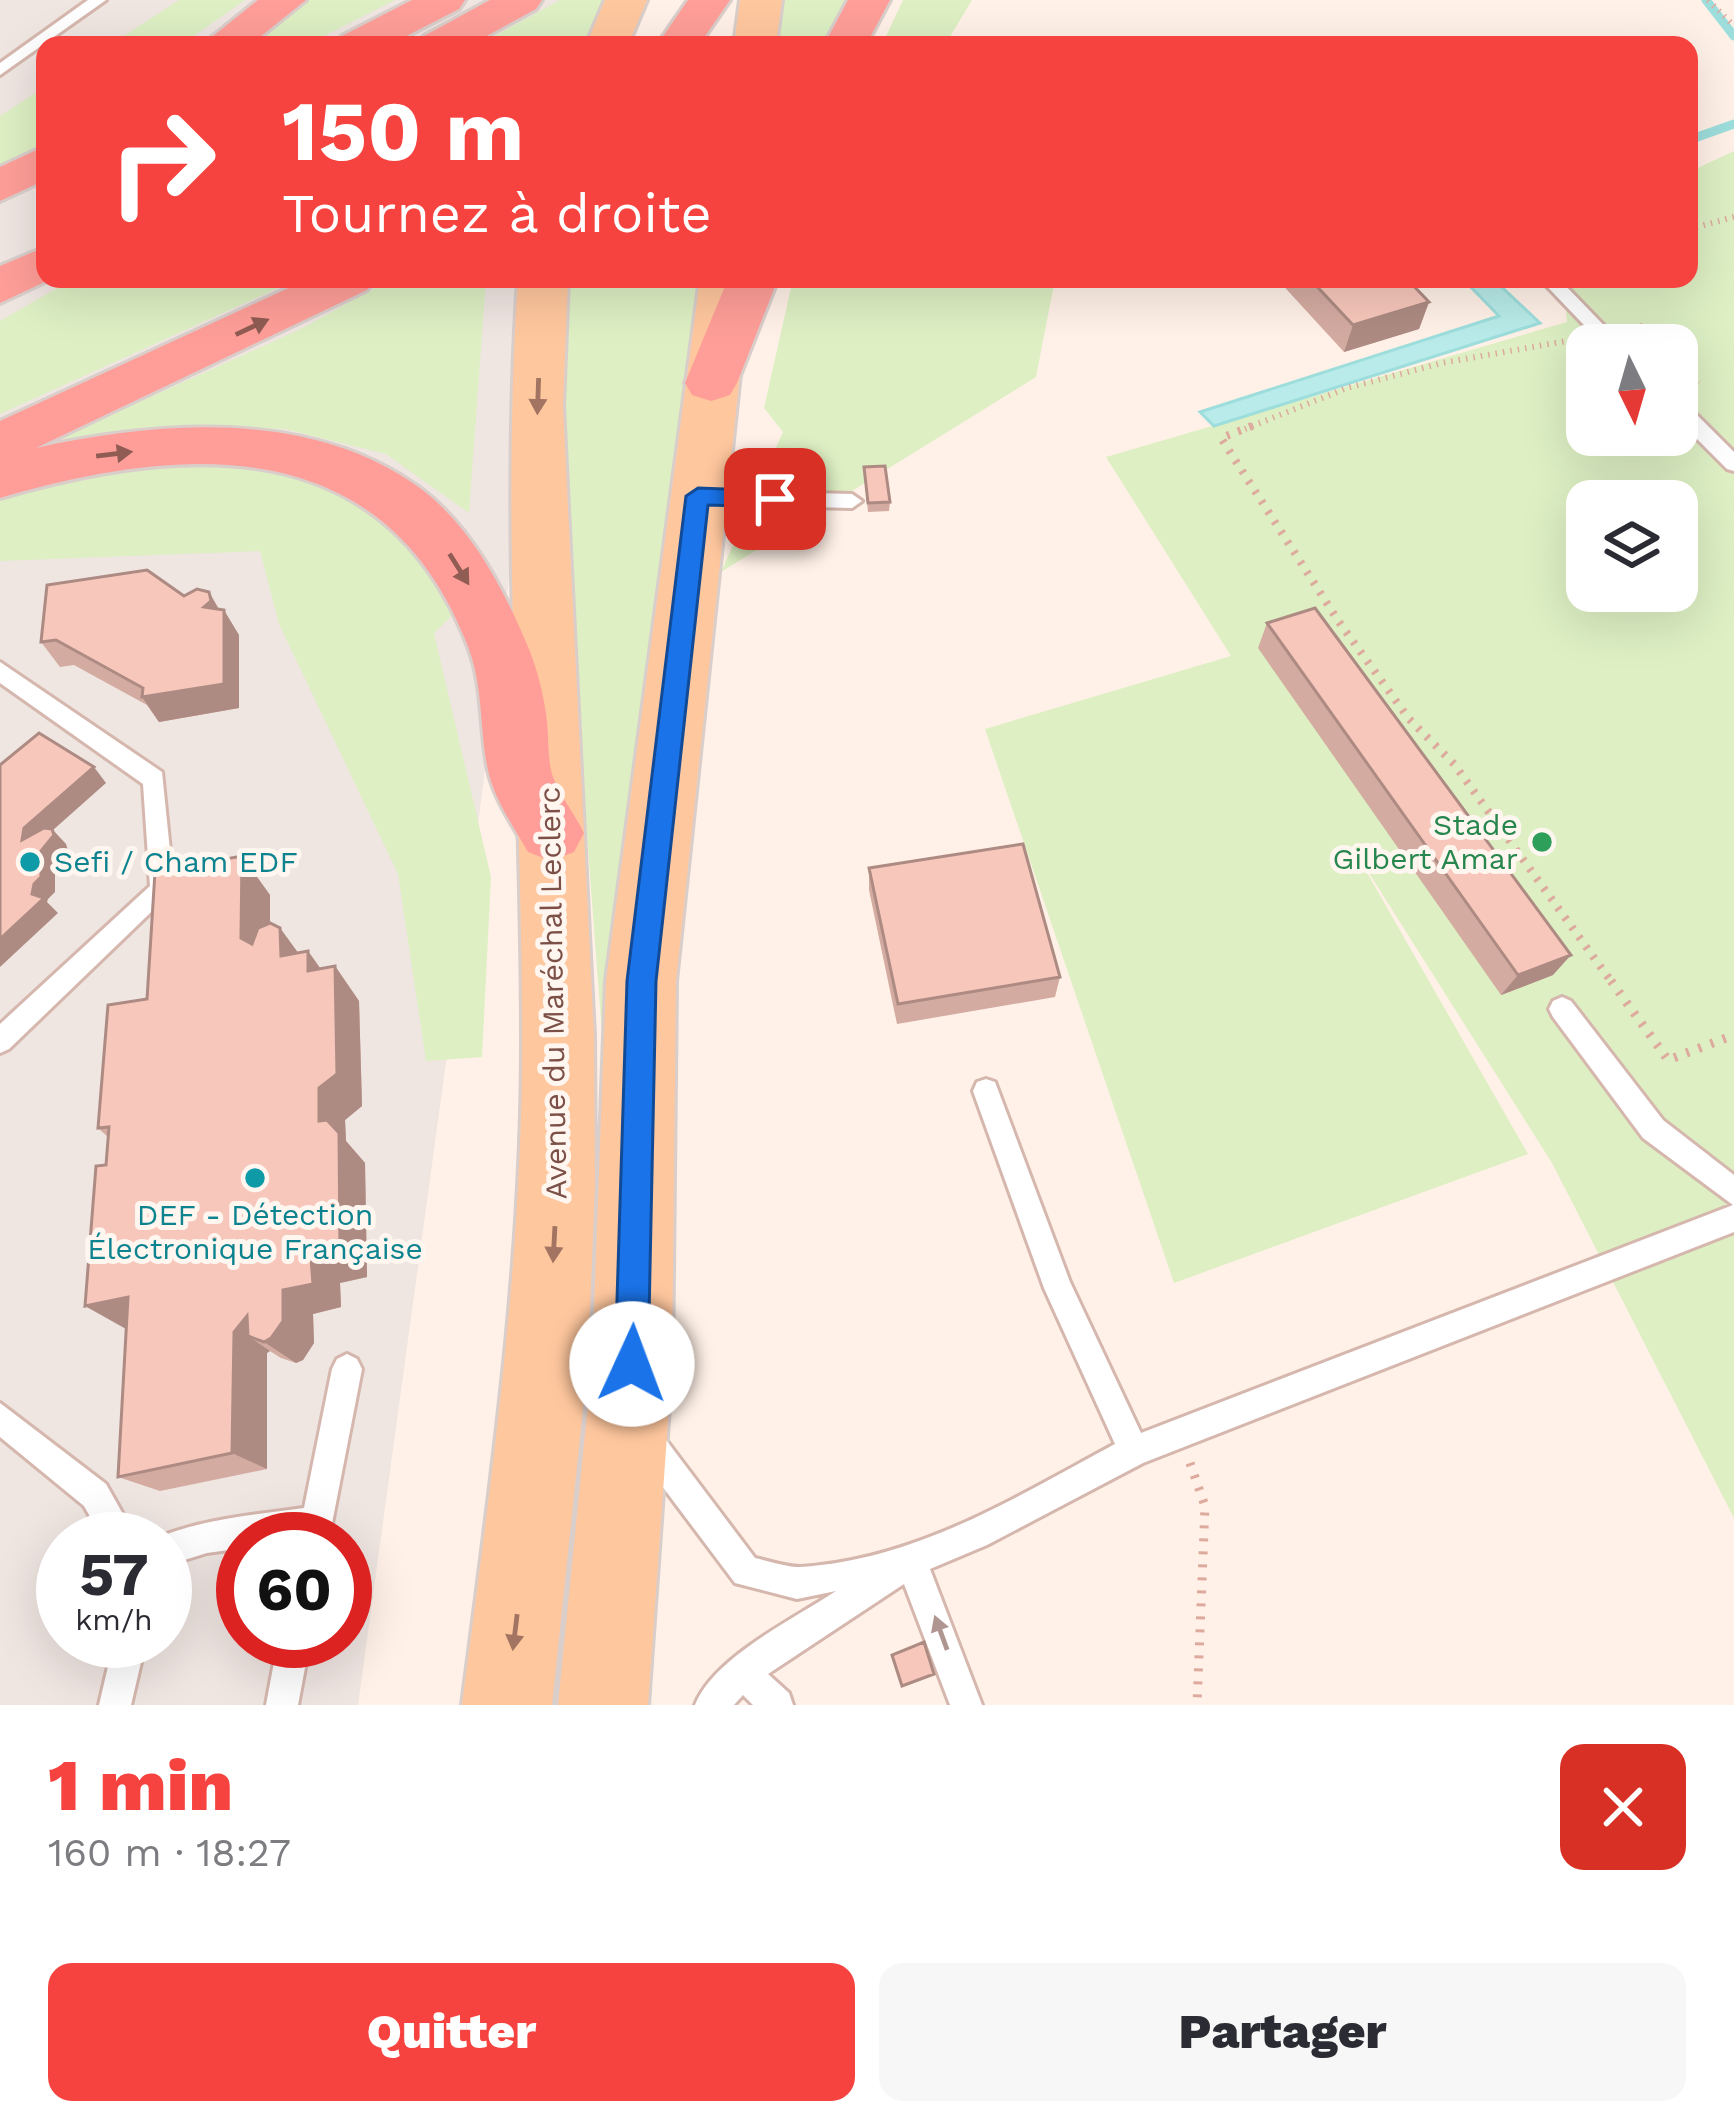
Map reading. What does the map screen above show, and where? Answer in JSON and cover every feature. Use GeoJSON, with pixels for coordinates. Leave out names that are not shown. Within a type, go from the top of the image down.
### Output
{"type":"FeatureCollection","features":[{"type":"Feature","properties":{"kind":"highway"},"geometry":{"type":"LineString","coordinates":[[235,36],[285,0]]}},
{"type":"Feature","properties":{"kind":"highway"},"geometry":{"type":"LineString","coordinates":[[401,36],[449,26],[521,0]]}},
{"type":"Feature","properties":{"kind":"highway"},"geometry":{"type":"LineString","coordinates":[[684,36],[710,0]]}},
{"type":"Feature","properties":{"kind":"highway"},"geometry":{"type":"LineString","coordinates":[[850,36],[869,0]]}},
{"type":"Feature","properties":{"kind":"highway"},"geometry":{"type":"LineString","coordinates":[[0,187],[36,165]]}},
{"type":"Feature","properties":{"kind":"highway"},"geometry":{"type":"LineString","coordinates":[[0,232],[36,213]]}},
{"type":"Feature","properties":{"kind":"highway"},"geometry":{"type":"LineString","coordinates":[[0,287],[36,267]]}},
{"type":"Feature","properties":{"kind":"highway"},"geometry":{"type":"LineString","coordinates":[[0,443],[331,288]]}},
{"type":"Feature","properties":{"kind":"highway"},"geometry":{"type":"LineString","coordinates":[[711,383],[749,288]]}},
{"type":"Feature","properties":{"kind":"highway"},"geometry":{"type":"LineString","coordinates":[[0,478],[104,455],[228,446],[325,459],[381,486],[420,517],[458,564],[485,614],[499,649],[515,717],[521,776],[551,833]]}},
{"type":"Feature","properties":{"kind":"main road"},"geometry":{"type":"LineString","coordinates":[[611,36],[626,0]]}},
{"type":"Feature","properties":{"kind":"main road"},"geometry":{"type":"LineString","coordinates":[[756,36],[761,0]]}},
{"type":"Feature","properties":{"kind":"main road","name":"Avenue du Maréchal Leclerc"},"geometry":{"type":"LineString","coordinates":[[506,1705],[548,1361],[557,1186],[558,1036],[536,406],[543,288]]}},
{"type":"Feature","properties":{"kind":"main road"},"geometry":{"type":"LineString","coordinates":[[603,1705],[627,1414],[641,981],[723,288]]}},
{"type":"Feature","properties":{"kind":"lane"},"geometry":{"type":"LineString","coordinates":[[48,36],[98,0]]}},
{"type":"Feature","properties":{"kind":"lane"},"geometry":{"type":"LineString","coordinates":[[0,70],[36,44]]}},
{"type":"Feature","properties":{"kind":"lane"},"geometry":{"type":"LineString","coordinates":[[1559,288],[1594,324]]}},
{"type":"Feature","properties":{"kind":"lane"},"geometry":{"type":"LineString","coordinates":[[1698,428],[1734,464]]}},
{"type":"Feature","properties":{"kind":"lane"},"geometry":{"type":"LineString","coordinates":[[698,496],[852,502]]}},
{"type":"Feature","properties":{"kind":"lane"},"geometry":{"type":"LineString","coordinates":[[0,671],[154,779],[163,890],[0,1041]]}},
{"type":"Feature","properties":{"kind":"lane"},"geometry":{"type":"LineString","coordinates":[[1562,1009],[1653,1129],[1734,1192]]}},
{"type":"Feature","properties":{"kind":"lane"},"geometry":{"type":"LineString","coordinates":[[986,1091],[1058,1288],[1133,1451]]}},
{"type":"Feature","properties":{"kind":"lane"},"geometry":{"type":"LineString","coordinates":[[712,1705],[742,1672],[910,1562],[976,1534],[1133,1451],[1180,1437],[1734,1218]]}},
{"type":"Feature","properties":{"kind":"lane"},"geometry":{"type":"LineString","coordinates":[[319,1512],[346,1369]]}},
{"type":"Feature","properties":{"kind":"lane"},"geometry":{"type":"LineString","coordinates":[[627,1414],[746,1572],[797,1583],[910,1562]]}},
{"type":"Feature","properties":{"kind":"lane"},"geometry":{"type":"LineString","coordinates":[[0,1418],[95,1495],[105,1512]]}},
{"type":"Feature","properties":{"kind":"lane"},"geometry":{"type":"LineString","coordinates":[[910,1562],[930,1602],[966,1705]]}},
{"type":"Feature","properties":{"kind":"lane"},"geometry":{"type":"LineString","coordinates":[[115,1705],[124,1668]]}},
{"type":"Feature","properties":{"kind":"lane"},"geometry":{"type":"LineString","coordinates":[[282,1705],[289,1668]]}},
{"type":"Feature","properties":{"kind":"lane"},"geometry":{"type":"LineString","coordinates":[[742,1672],[777,1705]]}},
{"type":"Feature","properties":{"kind":"path"},"geometry":{"type":"LineString","coordinates":[[1708,0],[1734,26]]}},
{"type":"Feature","properties":{"kind":"path"},"geometry":{"type":"LineString","coordinates":[[1698,227],[1734,217]]}},
{"type":"Feature","properties":{"kind":"path"},"geometry":{"type":"LineString","coordinates":[[1566,341],[1442,363],[1347,388],[1221,438],[1339,622],[1409,719],[1454,764],[1668,1060],[1734,1035]]}},
{"type":"Feature","properties":{"kind":"path"},"geometry":{"type":"LineString","coordinates":[[1180,1437],[1205,1507],[1197,1705]]}},
{"type":"Feature","properties":{"kind":"shaded area"},"geometry":{"type":"Polygon","coordinates":[[[0,0],[613,0],[596,36],[36,36],[36,288],[546,288],[372,1603],[372,1512],[216,1512],[216,1668],[363,1668],[358,1705],[0,1705],[0,0]]]}},
{"type":"Feature","properties":{"kind":"green space"},"geometry":{"type":"Polygon","coordinates":[[[179,0],[245,0],[194,36],[124,36],[179,0]]]}},
{"type":"Feature","properties":{"kind":"green space"},"geometry":{"type":"Polygon","coordinates":[[[310,0],[395,0],[324,36],[258,36],[310,0]]]}},
{"type":"Feature","properties":{"kind":"green space"},"geometry":{"type":"Polygon","coordinates":[[[560,0],[602,0],[590,36],[494,36],[560,0]]]}},
{"type":"Feature","properties":{"kind":"green space"},"geometry":{"type":"Polygon","coordinates":[[[775,0],[845,0],[827,36],[773,36],[775,0]]]}},
{"type":"Feature","properties":{"kind":"green space"},"geometry":{"type":"Polygon","coordinates":[[[903,0],[972,0],[950,36],[886,36],[903,0]]]}},
{"type":"Feature","properties":{"kind":"green space"},"geometry":{"type":"Polygon","coordinates":[[[36,93],[36,146],[0,168],[0,116],[36,93]]]}},
{"type":"Feature","properties":{"kind":"green space"},"geometry":{"type":"Polygon","coordinates":[[[1734,151],[1734,1518],[1552,1163],[1350,843],[1528,1154],[1174,1283],[985,729],[1231,656],[1106,457],[1567,322],[1564,288],[1698,288],[1698,168],[1734,151]]]}},
{"type":"Feature","properties":{"kind":"green space"},"geometry":{"type":"Polygon","coordinates":[[[57,288],[278,288],[0,414],[0,321],[57,288]]]}},
{"type":"Feature","properties":{"kind":"green space"},"geometry":{"type":"Polygon","coordinates":[[[375,288],[485,288],[469,513],[386,454],[285,429],[165,427],[55,440],[301,329],[375,288]]]}},
{"type":"Feature","properties":{"kind":"green space"},"geometry":{"type":"Polygon","coordinates":[[[569,288],[702,288],[602,1034],[569,598],[557,364],[569,288]]]}},
{"type":"Feature","properties":{"kind":"green space"},"geometry":{"type":"Polygon","coordinates":[[[791,288],[1053,288],[1036,377],[721,572],[783,432],[764,408],[791,288]]]}},
{"type":"Feature","properties":{"kind":"green space"},"geometry":{"type":"Polygon","coordinates":[[[241,462],[318,483],[372,514],[395,534],[460,608],[434,633],[491,877],[482,1057],[426,1061],[398,874],[279,624],[260,551],[0,561],[0,496],[143,463],[241,462]]]}},
{"type":"Feature","properties":{"kind":"water"},"geometry":{"type":"Polygon","coordinates":[[[1472,288],[1503,288],[1540,323],[1214,426],[1200,412],[1499,316],[1472,288]]]}},
{"type":"Feature","properties":{"kind":"building"},"geometry":{"type":"Polygon","coordinates":[[[1318,288],[1416,288],[1429,302],[1353,325],[1318,288]]]}},
{"type":"Feature","properties":{"kind":"building"},"geometry":{"type":"Polygon","coordinates":[[[885,466],[890,502],[868,503],[864,467],[885,466]]]}},
{"type":"Feature","properties":{"kind":"building"},"geometry":{"type":"Polygon","coordinates":[[[147,570],[184,596],[197,589],[209,592],[211,601],[204,607],[224,610],[224,684],[142,697],[143,688],[56,640],[41,642],[47,585],[147,570]]]}},
{"type":"Feature","properties":{"kind":"building"},"geometry":{"type":"Polygon","coordinates":[[[1315,608],[1571,955],[1518,975],[1267,623],[1315,608]]]}},
{"type":"Feature","properties":{"kind":"building","name":"Sefi / Cham EDF"},"geometry":{"type":"Polygon","coordinates":[[[39,733],[94,767],[24,828],[22,840],[44,828],[52,829],[54,835],[41,851],[41,877],[32,894],[44,898],[0,939],[0,765],[39,733]]]}},
{"type":"Feature","properties":{"kind":"building"},"geometry":{"type":"Polygon","coordinates":[[[1023,844],[1060,977],[898,1004],[869,868],[1023,844]]]}},
{"type":"Feature","properties":{"kind":"building","name":"DEF - Détection Électronique Française"},"geometry":{"type":"Polygon","coordinates":[[[242,856],[241,938],[252,944],[258,928],[270,923],[280,928],[281,956],[308,951],[308,971],[335,966],[337,1074],[319,1088],[319,1121],[327,1120],[339,1133],[340,1252],[311,1258],[313,1284],[283,1290],[283,1321],[271,1338],[264,1342],[248,1336],[247,1316],[234,1332],[232,1453],[118,1477],[128,1297],[85,1306],[96,1166],[106,1165],[109,1127],[98,1128],[108,1005],[147,999],[155,872],[242,856]]]}},
{"type":"Feature","properties":{"kind":"building"},"geometry":{"type":"Polygon","coordinates":[[[924,1642],[934,1674],[902,1686],[892,1655],[924,1642]]]}},
{"type":"Feature","properties":{"kind":"waterway"},"geometry":{"type":"LineString","coordinates":[[1706,0],[1734,36]]}},
{"type":"Feature","properties":{"kind":"waterway"},"geometry":{"type":"LineString","coordinates":[[1698,137],[1734,124]]}},
{"type":"Feature","properties":{"kind":"place","name":"Stade Gilbert Amar"},"geometry":{"type":"Point","coordinates":[1542,842]}},
{"type":"Feature","properties":{"kind":"place","name":"Sefi / Cham EDF"},"geometry":{"type":"Point","coordinates":[30,862]}},
{"type":"Feature","properties":{"kind":"place","name":"DEF - Détection Électronique Française"},"geometry":{"type":"Point","coordinates":[255,1178]}},
{"type":"Feature","properties":{"kind":"route"},"geometry":{"type":"LineString","coordinates":[[632,1364],[641,981],[698,496],[775,499]]}}]}
